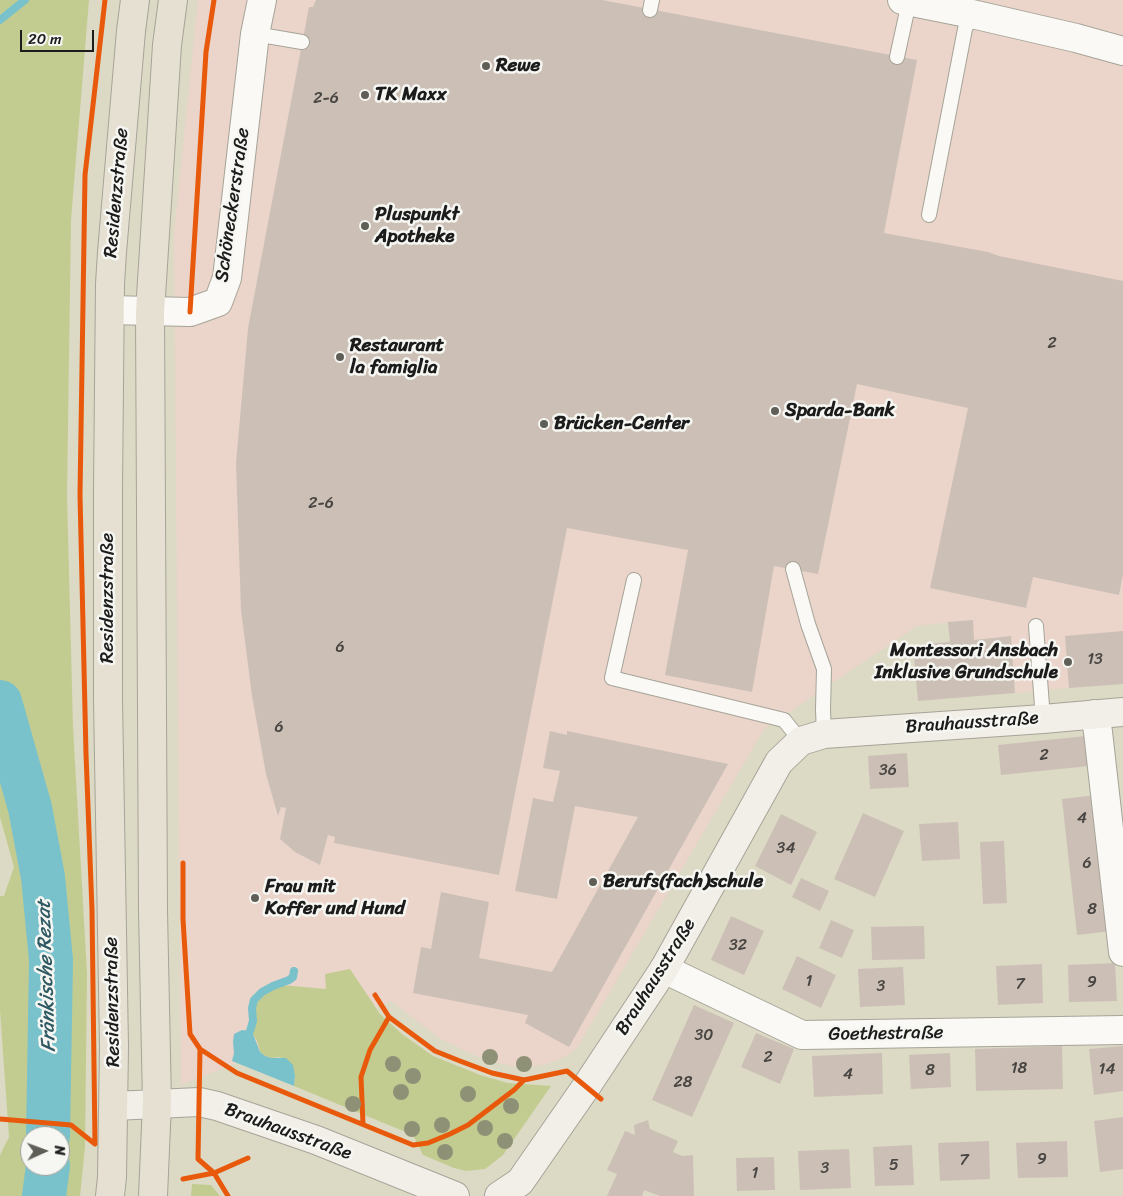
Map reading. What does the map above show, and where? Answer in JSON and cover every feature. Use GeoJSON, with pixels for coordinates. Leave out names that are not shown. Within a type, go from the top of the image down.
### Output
{"type":"FeatureCollection","features":[{"type":"Feature","properties":{"kind":"main road","name":"Residenzstraße"},"geometry":{"type":"LineString","coordinates":[[110,1196],[114,1106],[114,1047],[108,700],[110,310],[112,252],[135,0]]}},
{"type":"Feature","properties":{"kind":"main road","name":"Residenzstraße"},"geometry":{"type":"LineString","coordinates":[[153,1196],[156,1103],[153,911],[150,312],[167,45],[173,0]]}},
{"type":"Feature","properties":{"kind":"main road","name":"Brauhausstraße"},"geometry":{"type":"LineString","coordinates":[[499,1196],[520,1182],[664,969],[779,762],[812,738],[1123,712]]}},
{"type":"Feature","properties":{"kind":"main road","name":"Brauhausstraße"},"geometry":{"type":"LineString","coordinates":[[114,1106],[199,1102],[217,1106],[316,1140],[455,1196]]}},
{"type":"Feature","properties":{"kind":"street","name":"Schöneckerstraße"},"geometry":{"type":"LineString","coordinates":[[110,310],[190,312],[218,302],[227,278],[255,34],[262,0]]}},
{"type":"Feature","properties":{"kind":"street"},"geometry":{"type":"LineString","coordinates":[[906,1],[975,7],[1123,51]]}},
{"type":"Feature","properties":{"kind":"street"},"geometry":{"type":"LineString","coordinates":[[1095,714],[1123,952]]}},
{"type":"Feature","properties":{"kind":"street","name":"Goethestraße"},"geometry":{"type":"LineString","coordinates":[[664,969],[802,1036],[1123,1030]]}},
{"type":"Feature","properties":{"kind":"lane"},"geometry":{"type":"LineString","coordinates":[[897,56],[906,1]]}},
{"type":"Feature","properties":{"kind":"lane"},"geometry":{"type":"LineString","coordinates":[[929,215],[965,30],[975,7]]}},
{"type":"Feature","properties":{"kind":"lane"},"geometry":{"type":"LineString","coordinates":[[255,34],[302,42]]}},
{"type":"Feature","properties":{"kind":"lane"},"geometry":{"type":"LineString","coordinates":[[634,580],[612,678],[784,720],[812,738],[824,669],[808,624],[793,569]]}},
{"type":"Feature","properties":{"kind":"lane"},"geometry":{"type":"LineString","coordinates":[[1036,626],[1043,719]]}},
{"type":"Feature","properties":{"kind":"shaded area","name":"Brücken-Center"},"geometry":{"type":"Polygon","coordinates":[[[198,0],[1123,0],[1123,683],[1015,693],[1010,637],[974,640],[972,620],[917,626],[764,729],[577,1048],[561,1059],[529,1067],[493,1062],[441,1039],[391,1001],[181,1085],[174,234],[198,0]]]}},
{"type":"Feature","properties":{"kind":"green space"},"geometry":{"type":"Polygon","coordinates":[[[0,0],[89,0],[71,220],[67,495],[73,727],[87,974],[85,1147],[80,1196],[0,1196],[0,1155],[9,1137],[0,1010],[0,896],[4,896],[14,867],[0,817],[0,0]]]}},
{"type":"Feature","properties":{"kind":"green space"},"geometry":{"type":"Polygon","coordinates":[[[350,969],[380,1014],[402,1034],[433,1056],[480,1075],[508,1083],[551,1086],[503,1155],[485,1169],[466,1171],[423,1155],[413,1135],[294,1086],[295,1076],[280,1057],[271,1058],[260,1052],[257,1041],[251,1031],[254,1022],[253,1008],[262,994],[281,985],[326,989],[325,974],[350,969]]]}},
{"type":"Feature","properties":{"kind":"green space"},"geometry":{"type":"Polygon","coordinates":[[[192,1184],[211,1185],[220,1196],[191,1196],[192,1184]]]}},
{"type":"Feature","properties":{"kind":"water"},"geometry":{"type":"Polygon","coordinates":[[[242,1030],[250,1031],[253,1034],[260,1052],[265,1056],[286,1058],[293,1065],[294,1086],[232,1061],[234,1034],[242,1030]]]}},
{"type":"Feature","properties":{"kind":"building","name":"Brücken-Center"},"geometry":{"type":"Polygon","coordinates":[[[316,0],[602,0],[917,60],[884,233],[988,252],[999,256],[1123,281],[1123,574],[1119,595],[1033,577],[1026,608],[930,588],[968,408],[857,384],[818,574],[774,566],[752,692],[665,675],[688,550],[567,528],[499,875],[334,843],[335,837],[328,835],[320,865],[295,852],[280,839],[286,808],[281,807],[278,816],[266,774],[252,696],[241,610],[236,463],[248,328],[309,7],[313,7],[316,0]]]}},
{"type":"Feature","properties":{"kind":"building"},"geometry":{"type":"Polygon","coordinates":[[[973,620],[974,640],[1011,636],[1015,693],[918,701],[913,645],[950,642],[948,622],[973,620]]]}},
{"type":"Feature","properties":{"kind":"building"},"geometry":{"type":"Polygon","coordinates":[[[1123,631],[1123,684],[1069,688],[1065,636],[1123,631]]]}},
{"type":"Feature","properties":{"kind":"building"},"geometry":{"type":"Polygon","coordinates":[[[550,731],[567,735],[567,731],[728,764],[569,1047],[525,1023],[528,1015],[413,993],[421,947],[431,949],[441,892],[489,902],[479,958],[552,972],[638,817],[575,806],[557,899],[515,891],[533,798],[553,802],[560,771],[543,768],[550,731]]]}},
{"type":"Feature","properties":{"kind":"building"},"geometry":{"type":"Polygon","coordinates":[[[1086,736],[1089,766],[1001,775],[998,745],[1086,736]]]}},
{"type":"Feature","properties":{"kind":"building"},"geometry":{"type":"Polygon","coordinates":[[[907,753],[909,787],[870,789],[868,756],[907,753]]]}},
{"type":"Feature","properties":{"kind":"building"},"geometry":{"type":"Polygon","coordinates":[[[1097,795],[1112,931],[1077,935],[1062,799],[1097,795]]]}},
{"type":"Feature","properties":{"kind":"building"},"geometry":{"type":"Polygon","coordinates":[[[863,813],[904,831],[875,897],[834,879],[863,813]]]}},
{"type":"Feature","properties":{"kind":"building"},"geometry":{"type":"Polygon","coordinates":[[[781,814],[817,832],[791,885],[755,866],[781,814]]]}},
{"type":"Feature","properties":{"kind":"building"},"geometry":{"type":"Polygon","coordinates":[[[958,822],[960,859],[922,861],[919,824],[958,822]]]}},
{"type":"Feature","properties":{"kind":"building"},"geometry":{"type":"Polygon","coordinates":[[[1004,841],[1007,903],[983,904],[980,842],[1004,841]]]}},
{"type":"Feature","properties":{"kind":"building"},"geometry":{"type":"Polygon","coordinates":[[[801,878],[829,891],[820,911],[792,897],[801,878]]]}},
{"type":"Feature","properties":{"kind":"building"},"geometry":{"type":"Polygon","coordinates":[[[731,916],[764,931],[744,975],[711,960],[731,916]]]}},
{"type":"Feature","properties":{"kind":"building"},"geometry":{"type":"Polygon","coordinates":[[[831,920],[854,930],[842,958],[819,948],[831,920]]]}},
{"type":"Feature","properties":{"kind":"building"},"geometry":{"type":"Polygon","coordinates":[[[924,926],[925,959],[872,960],[871,927],[924,926]]]}},
{"type":"Feature","properties":{"kind":"building"},"geometry":{"type":"Polygon","coordinates":[[[797,956],[836,975],[821,1008],[782,989],[797,956]]]}},
{"type":"Feature","properties":{"kind":"building"},"geometry":{"type":"Polygon","coordinates":[[[1115,963],[1117,1001],[1069,1002],[1068,965],[1115,963]]]}},
{"type":"Feature","properties":{"kind":"building"},"geometry":{"type":"Polygon","coordinates":[[[1042,964],[1043,1003],[998,1005],[996,966],[1042,964]]]}},
{"type":"Feature","properties":{"kind":"building"},"geometry":{"type":"Polygon","coordinates":[[[903,967],[905,1005],[860,1007],[858,969],[903,967]]]}},
{"type":"Feature","properties":{"kind":"building"},"geometry":{"type":"Polygon","coordinates":[[[694,1005],[734,1023],[692,1117],[652,1100],[694,1005]]]}},
{"type":"Feature","properties":{"kind":"building"},"geometry":{"type":"Polygon","coordinates":[[[756,1033],[794,1049],[780,1084],[741,1067],[756,1033]]]}},
{"type":"Feature","properties":{"kind":"building"},"geometry":{"type":"Polygon","coordinates":[[[1062,1046],[1063,1089],[976,1091],[975,1049],[1062,1046]]]}},
{"type":"Feature","properties":{"kind":"building"},"geometry":{"type":"Polygon","coordinates":[[[1123,1046],[1123,1091],[1094,1095],[1089,1049],[1123,1046]]]}},
{"type":"Feature","properties":{"kind":"building"},"geometry":{"type":"Polygon","coordinates":[[[882,1053],[883,1094],[814,1097],[812,1056],[882,1053]]]}},
{"type":"Feature","properties":{"kind":"building"},"geometry":{"type":"Polygon","coordinates":[[[950,1053],[951,1087],[911,1089],[909,1055],[950,1053]]]}},
{"type":"Feature","properties":{"kind":"building"},"geometry":{"type":"Polygon","coordinates":[[[1123,1117],[1123,1169],[1100,1172],[1094,1121],[1123,1117]]]}},
{"type":"Feature","properties":{"kind":"building"},"geometry":{"type":"Polygon","coordinates":[[[648,1120],[650,1129],[678,1141],[673,1152],[682,1156],[693,1155],[694,1196],[660,1196],[644,1190],[642,1196],[607,1196],[617,1174],[607,1170],[625,1131],[635,1135],[634,1125],[648,1120]]]}},
{"type":"Feature","properties":{"kind":"building"},"geometry":{"type":"Polygon","coordinates":[[[989,1141],[990,1179],[940,1181],[938,1143],[989,1141]]]}},
{"type":"Feature","properties":{"kind":"building"},"geometry":{"type":"Polygon","coordinates":[[[1067,1141],[1068,1177],[1018,1178],[1016,1143],[1067,1141]]]}},
{"type":"Feature","properties":{"kind":"building"},"geometry":{"type":"Polygon","coordinates":[[[912,1145],[914,1185],[875,1186],[873,1147],[912,1145]]]}},
{"type":"Feature","properties":{"kind":"building"},"geometry":{"type":"Polygon","coordinates":[[[849,1149],[851,1188],[800,1190],[798,1151],[849,1149]]]}},
{"type":"Feature","properties":{"kind":"building"},"geometry":{"type":"Polygon","coordinates":[[[774,1157],[775,1190],[737,1191],[736,1158],[774,1157]]]}},
{"type":"Feature","properties":{"kind":"waterway"},"geometry":{"type":"LineString","coordinates":[[0,20],[25,0]]}},
{"type":"Feature","properties":{"kind":"waterway","name":"Fränkische Rezat"},"geometry":{"type":"LineString","coordinates":[[0,702],[30,808],[43,877],[51,960],[48,1126]]}},
{"type":"Feature","properties":{"kind":"waterway"},"geometry":{"type":"LineString","coordinates":[[250,1031],[253,1021],[252,1008],[254,1000],[262,992],[289,980],[293,977],[294,971]]}},
{"type":"Feature","properties":{"kind":"waterway","name":"Fränkische Rezat"},"geometry":{"type":"LineString","coordinates":[[44,1196],[47,1176]]}},
{"type":"Feature","properties":{"kind":"cycle path"},"geometry":{"type":"LineString","coordinates":[[95,1144],[92,910],[80,495],[85,175],[105,0]]}},
{"type":"Feature","properties":{"kind":"cycle path"},"geometry":{"type":"LineString","coordinates":[[190,312],[206,52],[214,0]]}},
{"type":"Feature","properties":{"kind":"cycle path"},"geometry":{"type":"LineString","coordinates":[[183,863],[183,919],[190,1034],[200,1049],[237,1073],[413,1145],[428,1143],[468,1125],[514,1090],[524,1080]]}},
{"type":"Feature","properties":{"kind":"cycle path"},"geometry":{"type":"LineString","coordinates":[[363,1124],[361,1077],[370,1050],[389,1017],[375,995]]}},
{"type":"Feature","properties":{"kind":"cycle path"},"geometry":{"type":"LineString","coordinates":[[389,1017],[435,1051],[460,1061],[492,1073],[524,1080],[567,1071],[601,1099]]}},
{"type":"Feature","properties":{"kind":"cycle path"},"geometry":{"type":"LineString","coordinates":[[200,1049],[198,1159],[214,1173],[228,1196]]}},
{"type":"Feature","properties":{"kind":"cycle path"},"geometry":{"type":"LineString","coordinates":[[0,1119],[71,1125],[95,1144]]}},
{"type":"Feature","properties":{"kind":"cycle path"},"geometry":{"type":"LineString","coordinates":[[183,1179],[214,1173],[248,1158]]}},
{"type":"Feature","properties":{"kind":"place","name":"Rewe"},"geometry":{"type":"Point","coordinates":[486,66]}},
{"type":"Feature","properties":{"kind":"place","name":"TK Maxx"},"geometry":{"type":"Point","coordinates":[365,95]}},
{"type":"Feature","properties":{"kind":"place","name":"Pluspunkt Apotheke"},"geometry":{"type":"Point","coordinates":[365,226]}},
{"type":"Feature","properties":{"kind":"place","name":"Restaurant la famiglia"},"geometry":{"type":"Point","coordinates":[340,357]}},
{"type":"Feature","properties":{"kind":"place","name":"Sparda-Bank"},"geometry":{"type":"Point","coordinates":[775,411]}},
{"type":"Feature","properties":{"kind":"place","name":"Brücken-Center"},"geometry":{"type":"Point","coordinates":[544,424]}},
{"type":"Feature","properties":{"kind":"place","name":"Montessori Ansbach Inklusive Grundschule"},"geometry":{"type":"Point","coordinates":[1068,662]}},
{"type":"Feature","properties":{"kind":"place","name":"Berufs(fach)schule"},"geometry":{"type":"Point","coordinates":[593,882]}},
{"type":"Feature","properties":{"kind":"place","name":"Frau mit Koffer und Hund"},"geometry":{"type":"Point","coordinates":[255,898]}}]}
